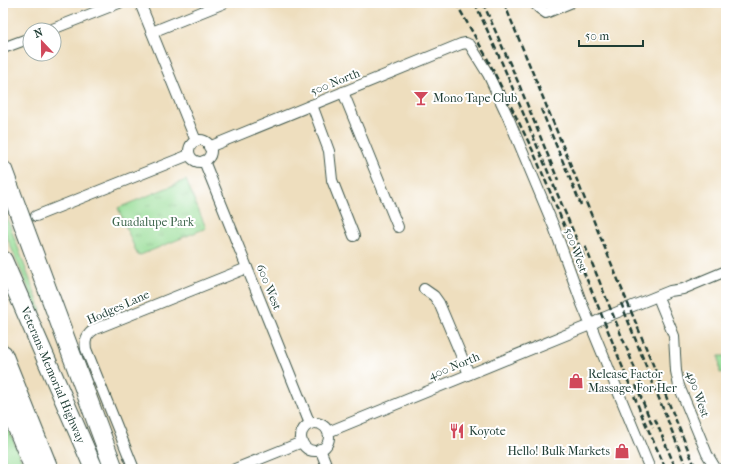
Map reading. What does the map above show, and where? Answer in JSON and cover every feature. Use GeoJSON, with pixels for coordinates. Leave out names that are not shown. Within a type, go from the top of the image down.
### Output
{"type":"FeatureCollection","features":[{"type":"Feature","properties":{"kind":"highway"},"geometry":{"type":"LineString","coordinates":[[3,170],[114,469]]}},
{"type":"Feature","properties":{"kind":"highway","name":"Veterans Memorial Highway"},"geometry":{"type":"LineString","coordinates":[[3,260],[94,469]]}},
{"type":"Feature","properties":{"kind":"highway"},"geometry":{"type":"LineString","coordinates":[[3,354],[49,469]]}},
{"type":"Feature","properties":{"kind":"highway"},"geometry":{"type":"LineString","coordinates":[[3,394],[34,469]]}},
{"type":"Feature","properties":{"kind":"street"},"geometry":{"type":"LineString","coordinates":[[62,25],[119,3]]}},
{"type":"Feature","properties":{"kind":"street"},"geometry":{"type":"LineString","coordinates":[[140,3],[196,141]]}},
{"type":"Feature","properties":{"kind":"street"},"geometry":{"type":"LineString","coordinates":[[152,32],[224,3]]}},
{"type":"Feature","properties":{"kind":"street"},"geometry":{"type":"LineString","coordinates":[[534,3],[538,8],[546,13],[570,3]]}},
{"type":"Feature","properties":{"kind":"street"},"geometry":{"type":"LineString","coordinates":[[3,48],[22,41]]}},
{"type":"Feature","properties":{"kind":"street","name":"500 North"},"geometry":{"type":"LineString","coordinates":[[209,147],[461,44],[466,43],[470,45]]}},
{"type":"Feature","properties":{"kind":"street","name":"500 West"},"geometry":{"type":"LineString","coordinates":[[470,45],[488,74],[508,117],[554,227],[590,325],[650,469]]}},
{"type":"Feature","properties":{"kind":"street"},"geometry":{"type":"LineString","coordinates":[[343,92],[398,227]]}},
{"type":"Feature","properties":{"kind":"street"},"geometry":{"type":"LineString","coordinates":[[312,105],[329,151],[332,180],[354,236]]}},
{"type":"Feature","properties":{"kind":"street"},"geometry":{"type":"LineString","coordinates":[[196,141],[204,142],[209,147],[210,155],[204,161],[196,162],[189,155],[190,146],[196,141]]}},
{"type":"Feature","properties":{"kind":"street"},"geometry":{"type":"LineString","coordinates":[[36,216],[189,155]]}},
{"type":"Feature","properties":{"kind":"street","name":"600 West"},"geometry":{"type":"LineString","coordinates":[[204,161],[310,424]]}},
{"type":"Feature","properties":{"kind":"street","name":"Hodges Lane"},"geometry":{"type":"LineString","coordinates":[[134,469],[86,349],[85,342],[87,335],[95,329],[247,268]]}},
{"type":"Feature","properties":{"kind":"street","name":"400 North"},"geometry":{"type":"LineString","coordinates":[[328,432],[670,291],[683,289],[726,272]]}},
{"type":"Feature","properties":{"kind":"street"},"geometry":{"type":"LineString","coordinates":[[424,289],[436,299],[441,306],[469,374]]}},
{"type":"Feature","properties":{"kind":"street","name":"400 North"},"geometry":{"type":"LineString","coordinates":[[590,325],[606,324],[672,297],[683,289]]}},
{"type":"Feature","properties":{"kind":"street","name":"490 West"},"geometry":{"type":"LineString","coordinates":[[660,302],[674,336],[676,371],[679,386],[707,454],[716,469]]}},
{"type":"Feature","properties":{"kind":"street"},"geometry":{"type":"LineString","coordinates":[[310,424],[321,424],[328,432],[328,442],[324,448],[310,450],[302,442],[302,431],[310,424]]}},
{"type":"Feature","properties":{"kind":"street"},"geometry":{"type":"LineString","coordinates":[[235,469],[302,442]]}},
{"type":"Feature","properties":{"kind":"street"},"geometry":{"type":"LineString","coordinates":[[320,449],[328,469]]}},
{"type":"Feature","properties":{"kind":"green space","name":"Guadalupe Park"},"geometry":{"type":"Polygon","coordinates":[[[186,180],[206,228],[138,256],[118,208],[186,180]]]}},
{"type":"Feature","properties":{"kind":"green space"},"geometry":{"type":"Polygon","coordinates":[[[3,207],[41,310],[38,311],[3,228],[3,207]]]}},
{"type":"Feature","properties":{"kind":"green space"},"geometry":{"type":"Polygon","coordinates":[[[719,356],[726,356],[726,372],[720,373],[719,356]]]}},
{"type":"Feature","properties":{"kind":"green space"},"geometry":{"type":"Polygon","coordinates":[[[3,415],[25,469],[9,469],[3,454],[3,415]]]}},
{"type":"Feature","properties":{"kind":"railway"},"geometry":{"type":"LineString","coordinates":[[456,3],[486,56],[533,151],[643,418],[666,469]]}},
{"type":"Feature","properties":{"kind":"railway"},"geometry":{"type":"LineString","coordinates":[[475,3],[584,257]]}},
{"type":"Feature","properties":{"kind":"railway"},"geometry":{"type":"LineString","coordinates":[[483,3],[518,82],[558,180]]}},
{"type":"Feature","properties":{"kind":"railway"},"geometry":{"type":"LineString","coordinates":[[504,3],[696,469]]}},
{"type":"Feature","properties":{"kind":"railway"},"geometry":{"type":"LineString","coordinates":[[541,109],[581,205]]}},
{"type":"Feature","properties":{"kind":"railway"},"geometry":{"type":"LineString","coordinates":[[585,246],[644,391]]}},
{"type":"Feature","properties":{"kind":"railway"},"geometry":{"type":"LineString","coordinates":[[621,303],[687,469]]}},
{"type":"Feature","properties":{"kind":"railway"},"geometry":{"type":"LineString","coordinates":[[636,385],[653,427]]}},
{"type":"Feature","properties":{"kind":"railway"},"geometry":{"type":"LineString","coordinates":[[655,419],[676,469]]}},
{"type":"Feature","properties":{"kind":"place","name":"Mono Tape Club"},"geometry":{"type":"Point","coordinates":[421,98]}},
{"type":"Feature","properties":{"kind":"place","name":"Release Factor Massage, For Her"},"geometry":{"type":"Point","coordinates":[576,381]}},
{"type":"Feature","properties":{"kind":"place","name":"Koyote"},"geometry":{"type":"Point","coordinates":[457,431]}},
{"type":"Feature","properties":{"kind":"place","name":"Hello! Bulk Markets"},"geometry":{"type":"Point","coordinates":[622,451]}}]}
